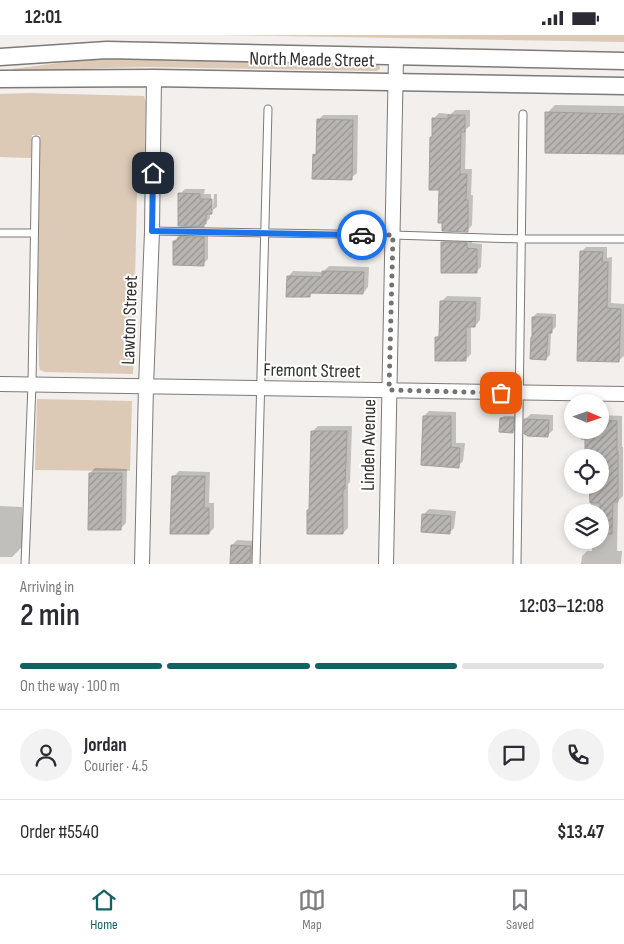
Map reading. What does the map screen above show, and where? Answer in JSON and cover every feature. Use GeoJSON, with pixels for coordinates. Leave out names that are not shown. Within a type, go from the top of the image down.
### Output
{"type":"FeatureCollection","features":[{"type":"Feature","properties":{"kind":"street"},"geometry":{"type":"LineString","coordinates":[[0,48],[38,54]]}},
{"type":"Feature","properties":{"kind":"street","name":"North Meade Street"},"geometry":{"type":"LineString","coordinates":[[0,57],[106,50],[624,61]]}},
{"type":"Feature","properties":{"kind":"street","name":"Linden Avenue"},"geometry":{"type":"LineString","coordinates":[[386,564],[396,57]]}},
{"type":"Feature","properties":{"kind":"street","name":"North Meade Street"},"geometry":{"type":"LineString","coordinates":[[0,79],[154,78],[624,86]]}},
{"type":"Feature","properties":{"kind":"street","name":"Lawton Street"},"geometry":{"type":"LineString","coordinates":[[142,564],[152,231],[154,78]]}},
{"type":"Feature","properties":{"kind":"street","name":"Fremont Street"},"geometry":{"type":"LineString","coordinates":[[0,383],[624,395]]}},
{"type":"Feature","properties":{"kind":"lane"},"geometry":{"type":"LineString","coordinates":[[256,564],[268,109]]}},
{"type":"Feature","properties":{"kind":"lane"},"geometry":{"type":"LineString","coordinates":[[517,564],[524,114]]}},
{"type":"Feature","properties":{"kind":"lane"},"geometry":{"type":"LineString","coordinates":[[25,564],[32,384],[36,141]]}},
{"type":"Feature","properties":{"kind":"lane"},"geometry":{"type":"LineString","coordinates":[[152,231],[522,239],[624,239]]}},
{"type":"Feature","properties":{"kind":"lane"},"geometry":{"type":"LineString","coordinates":[[0,233],[34,233]]}},
{"type":"Feature","properties":{"kind":"shaded area"},"geometry":{"type":"Polygon","coordinates":[[[221,35],[624,35],[624,42],[221,35]]]}},
{"type":"Feature","properties":{"kind":"shaded area"},"geometry":{"type":"Polygon","coordinates":[[[108,58],[376,63],[380,69],[376,71],[149,67],[13,72],[12,69],[108,58]]]}},
{"type":"Feature","properties":{"kind":"shaded area"},"geometry":{"type":"Polygon","coordinates":[[[0,94],[144,96],[146,103],[144,192],[137,192],[133,374],[45,372],[40,370],[37,283],[40,135],[32,135],[31,158],[0,157],[0,94]]]}},
{"type":"Feature","properties":{"kind":"shaded area"},"geometry":{"type":"Polygon","coordinates":[[[37,399],[132,401],[130,471],[35,470],[37,399]]]}},
{"type":"Feature","properties":{"kind":"building"},"geometry":{"type":"Polygon","coordinates":[[[545,112],[624,114],[624,154],[545,153],[545,112]]]}},
{"type":"Feature","properties":{"kind":"building"},"geometry":{"type":"Polygon","coordinates":[[[448,115],[465,115],[465,132],[461,132],[460,174],[467,174],[468,232],[442,231],[442,223],[438,223],[439,190],[429,190],[432,118],[448,119],[448,115]]]}},
{"type":"Feature","properties":{"kind":"building"},"geometry":{"type":"Polygon","coordinates":[[[317,119],[353,120],[352,180],[312,179],[313,154],[316,155],[317,119]]]}},
{"type":"Feature","properties":{"kind":"building"},"geometry":{"type":"Polygon","coordinates":[[[178,193],[200,194],[200,199],[212,199],[212,214],[206,214],[206,224],[204,224],[204,227],[178,226],[178,193]]]}},
{"type":"Feature","properties":{"kind":"building"},"geometry":{"type":"Polygon","coordinates":[[[178,237],[204,237],[204,266],[173,265],[173,241],[177,241],[178,237]]]}},
{"type":"Feature","properties":{"kind":"building"},"geometry":{"type":"Polygon","coordinates":[[[441,242],[467,243],[467,248],[477,249],[477,273],[441,273],[441,242]]]}},
{"type":"Feature","properties":{"kind":"building"},"geometry":{"type":"Polygon","coordinates":[[[580,251],[603,252],[602,262],[608,262],[607,308],[621,309],[619,362],[577,361],[580,251]]]}},
{"type":"Feature","properties":{"kind":"building"},"geometry":{"type":"Polygon","coordinates":[[[322,271],[364,272],[363,294],[310,293],[310,297],[286,297],[287,276],[322,277],[322,271]]]}},
{"type":"Feature","properties":{"kind":"building"},"geometry":{"type":"Polygon","coordinates":[[[440,301],[476,302],[475,327],[466,327],[466,361],[435,361],[435,337],[439,337],[440,301]]]}},
{"type":"Feature","properties":{"kind":"building"},"geometry":{"type":"Polygon","coordinates":[[[532,317],[552,317],[552,333],[548,333],[546,360],[530,359],[532,317]]]}},
{"type":"Feature","properties":{"kind":"building"},"geometry":{"type":"Polygon","coordinates":[[[423,416],[451,416],[451,447],[460,448],[459,468],[421,465],[423,416]]]}},
{"type":"Feature","properties":{"kind":"building"},"geometry":{"type":"Polygon","coordinates":[[[500,418],[514,418],[513,433],[499,432],[500,418]]]}},
{"type":"Feature","properties":{"kind":"building"},"geometry":{"type":"Polygon","coordinates":[[[524,419],[549,420],[548,437],[527,436],[524,434],[524,419]]]}},
{"type":"Feature","properties":{"kind":"building"},"geometry":{"type":"Polygon","coordinates":[[[609,421],[617,421],[618,502],[613,502],[612,534],[609,534],[609,504],[590,503],[590,494],[609,494],[609,449],[585,449],[585,439],[609,439],[609,421]]]}},
{"type":"Feature","properties":{"kind":"building"},"geometry":{"type":"Polygon","coordinates":[[[311,431],[347,431],[345,489],[343,489],[343,534],[307,534],[311,431]]]}},
{"type":"Feature","properties":{"kind":"building"},"geometry":{"type":"Polygon","coordinates":[[[89,473],[122,473],[121,530],[88,530],[89,473]]]}},
{"type":"Feature","properties":{"kind":"building"},"geometry":{"type":"Polygon","coordinates":[[[172,476],[205,476],[204,508],[209,508],[209,534],[170,534],[172,476]]]}},
{"type":"Feature","properties":{"kind":"building"},"geometry":{"type":"Polygon","coordinates":[[[422,514],[451,516],[450,534],[421,532],[422,514]]]}},
{"type":"Feature","properties":{"kind":"building"},"geometry":{"type":"Polygon","coordinates":[[[231,545],[251,546],[250,564],[230,564],[231,545]]]}},
{"type":"Feature","properties":{"kind":"way so far"},"geometry":{"type":"LineString","coordinates":[[362,235],[393,235],[389,390],[501,393]]}},
{"type":"Feature","properties":{"kind":"route"},"geometry":{"type":"LineString","coordinates":[[153,173],[152,231],[362,235]]}}]}
